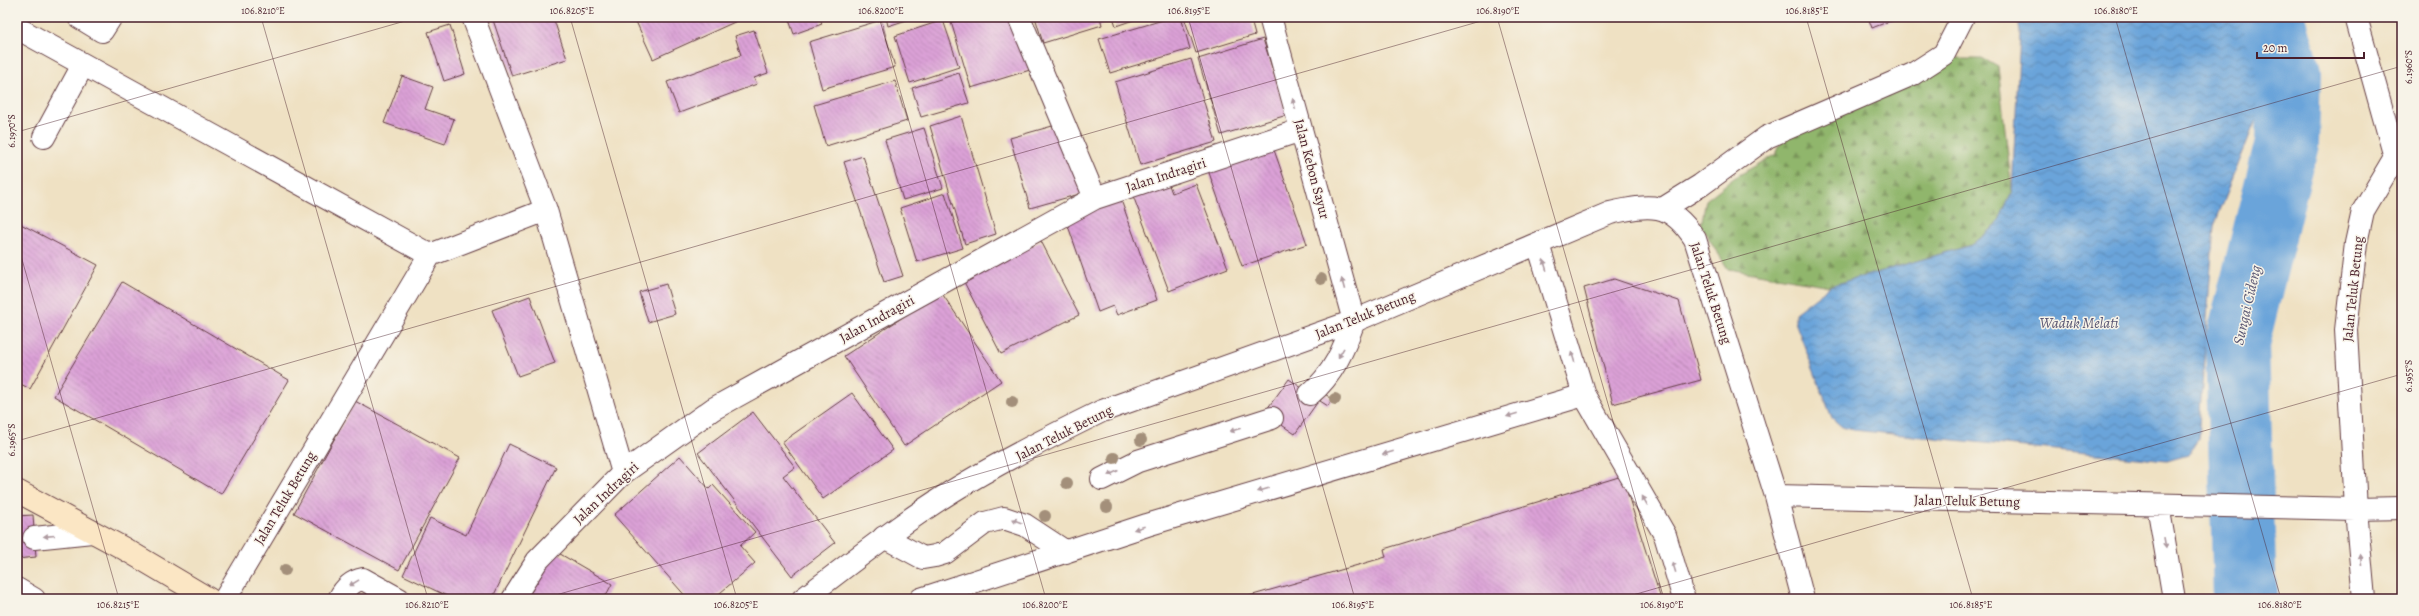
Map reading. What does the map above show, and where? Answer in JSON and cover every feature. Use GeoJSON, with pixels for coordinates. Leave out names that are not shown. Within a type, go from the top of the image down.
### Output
{"type":"FeatureCollection","features":[{"type":"Feature","properties":{"kind":"street"},"geometry":{"type":"LineString","coordinates":[[79,17],[102,31],[111,17]]}},
{"type":"Feature","properties":{"kind":"street"},"geometry":{"type":"LineString","coordinates":[[473,17],[546,210],[623,473]]}},
{"type":"Feature","properties":{"kind":"street"},"geometry":{"type":"LineString","coordinates":[[1019,17],[1095,198]]}},
{"type":"Feature","properties":{"kind":"street","name":"Jalan Kebon Sayur"},"geometry":{"type":"LineString","coordinates":[[1270,17],[1354,321]]}},
{"type":"Feature","properties":{"kind":"street"},"geometry":{"type":"LineString","coordinates":[[1664,208],[1701,185],[1767,137],[1913,74],[1944,54],[1963,17]]}},
{"type":"Feature","properties":{"kind":"street"},"geometry":{"type":"LineString","coordinates":[[2356,17],[2398,157]]}},
{"type":"Feature","properties":{"kind":"street"},"geometry":{"type":"LineString","coordinates":[[17,28],[430,255],[546,210]]}},
{"type":"Feature","properties":{"kind":"street"},"geometry":{"type":"LineString","coordinates":[[44,137],[83,64]]}},
{"type":"Feature","properties":{"kind":"street","name":"Jalan Indragiri"},"geometry":{"type":"LineString","coordinates":[[512,599],[537,561],[623,473],[713,409],[1095,198],[1301,130]]}},
{"type":"Feature","properties":{"kind":"street","name":"Jalan Teluk Betung"},"geometry":{"type":"LineString","coordinates":[[2364,599],[2356,509],[2346,330],[2356,243],[2364,211],[2398,157]]}},
{"type":"Feature","properties":{"kind":"street","name":"Jalan Teluk Betung"},"geometry":{"type":"LineString","coordinates":[[803,599],[884,538],[952,491],[1102,411],[1354,321],[1610,213],[1639,207],[1664,208],[1685,224],[1694,239],[1776,496],[1802,599]]}},
{"type":"Feature","properties":{"kind":"street"},"geometry":{"type":"LineString","coordinates":[[1538,244],[1584,395],[1665,535],[1684,599]]}},
{"type":"Feature","properties":{"kind":"street","name":"Jalan Teluk Betung"},"geometry":{"type":"LineString","coordinates":[[225,599],[430,255]]}},
{"type":"Feature","properties":{"kind":"street"},"geometry":{"type":"LineString","coordinates":[[1310,394],[1324,382],[1331,371],[1344,347],[1354,321]]}},
{"type":"Feature","properties":{"kind":"street"},"geometry":{"type":"LineString","coordinates":[[921,599],[1147,525],[1584,395]]}},
{"type":"Feature","properties":{"kind":"street"},"geometry":{"type":"LineString","coordinates":[[1102,479],[1138,462],[1272,418]]}},
{"type":"Feature","properties":{"kind":"street"},"geometry":{"type":"LineString","coordinates":[[17,491],[123,548],[209,599]]}},
{"type":"Feature","properties":{"kind":"street","name":"Jalan Teluk Betung"},"geometry":{"type":"LineString","coordinates":[[1776,496],[2356,509]]}},
{"type":"Feature","properties":{"kind":"street"},"geometry":{"type":"LineString","coordinates":[[2158,505],[2174,599]]}},
{"type":"Feature","properties":{"kind":"street"},"geometry":{"type":"LineString","coordinates":[[2356,509],[2402,508]]}},
{"type":"Feature","properties":{"kind":"street"},"geometry":{"type":"LineString","coordinates":[[884,538],[924,558],[945,553],[985,523],[1004,518],[1025,525],[1066,552]]}},
{"type":"Feature","properties":{"kind":"street"},"geometry":{"type":"LineString","coordinates":[[34,538],[92,532]]}},
{"type":"Feature","properties":{"kind":"street"},"geometry":{"type":"LineString","coordinates":[[339,599],[343,591],[357,580],[363,579],[399,599]]}},
{"type":"Feature","properties":{"kind":"street"},"geometry":{"type":"LineString","coordinates":[[17,589],[34,599]]}},
{"type":"Feature","properties":{"kind":"green space"},"geometry":{"type":"Polygon","coordinates":[[[1932,58],[1982,58],[1998,67],[2012,191],[1997,225],[1972,245],[1830,286],[1728,269],[1701,226],[1706,200],[1734,178],[1776,154],[1792,119],[1932,58]]]}},
{"type":"Feature","properties":{"kind":"water","name":"Waduk Melati"},"geometry":{"type":"Polygon","coordinates":[[[2018,17],[2242,17],[2259,68],[2262,104],[2214,226],[2198,439],[2188,455],[2167,461],[1853,430],[1842,427],[1832,418],[1795,322],[1795,313],[1830,286],[1972,245],[1997,225],[2012,191],[2020,33],[2018,17]]]}},
{"type":"Feature","properties":{"kind":"building"},"geometry":{"type":"Polygon","coordinates":[[[492,17],[553,17],[567,59],[512,76],[492,17]]]}},
{"type":"Feature","properties":{"kind":"building"},"geometry":{"type":"Polygon","coordinates":[[[634,17],[737,17],[739,20],[653,59],[634,17]]]}},
{"type":"Feature","properties":{"kind":"building"},"geometry":{"type":"Polygon","coordinates":[[[788,17],[820,17],[822,24],[794,34],[788,17]]]}},
{"type":"Feature","properties":{"kind":"building"},"geometry":{"type":"Polygon","coordinates":[[[886,17],[916,17],[888,26],[886,17]]]}},
{"type":"Feature","properties":{"kind":"building"},"geometry":{"type":"Polygon","coordinates":[[[968,17],[1014,17],[1030,70],[971,88],[951,22],[968,17]]]}},
{"type":"Feature","properties":{"kind":"building"},"geometry":{"type":"Polygon","coordinates":[[[1035,17],[1100,17],[1102,25],[1043,43],[1035,17]]]}},
{"type":"Feature","properties":{"kind":"building"},"geometry":{"type":"Polygon","coordinates":[[[1113,17],[1142,17],[1116,26],[1113,17]]]}},
{"type":"Feature","properties":{"kind":"building"},"geometry":{"type":"Polygon","coordinates":[[[1173,17],[1181,17],[1190,49],[1110,73],[1099,39],[1173,17]]]}},
{"type":"Feature","properties":{"kind":"building"},"geometry":{"type":"Polygon","coordinates":[[[1184,17],[1250,17],[1255,35],[1196,53],[1184,17]]]}},
{"type":"Feature","properties":{"kind":"building"},"geometry":{"type":"Polygon","coordinates":[[[1868,17],[1900,17],[1872,28],[1868,17]]]}},
{"type":"Feature","properties":{"kind":"building"},"geometry":{"type":"Polygon","coordinates":[[[881,20],[895,67],[822,89],[809,42],[881,20]]]}},
{"type":"Feature","properties":{"kind":"building"},"geometry":{"type":"Polygon","coordinates":[[[943,20],[959,67],[910,83],[895,36],[943,20]]]}},
{"type":"Feature","properties":{"kind":"building"},"geometry":{"type":"Polygon","coordinates":[[[450,25],[465,74],[444,81],[428,32],[450,25]]]}},
{"type":"Feature","properties":{"kind":"building"},"geometry":{"type":"Polygon","coordinates":[[[754,30],[768,73],[754,78],[757,84],[679,113],[667,82],[741,55],[735,36],[754,30]]]}},
{"type":"Feature","properties":{"kind":"building"},"geometry":{"type":"Polygon","coordinates":[[[1263,39],[1287,115],[1221,135],[1198,59],[1263,39]]]}},
{"type":"Feature","properties":{"kind":"building"},"geometry":{"type":"Polygon","coordinates":[[[1191,59],[1216,142],[1140,165],[1115,82],[1191,59]]]}},
{"type":"Feature","properties":{"kind":"building"},"geometry":{"type":"Polygon","coordinates":[[[959,73],[969,103],[921,117],[912,88],[959,73]]]}},
{"type":"Feature","properties":{"kind":"building"},"geometry":{"type":"Polygon","coordinates":[[[402,76],[433,87],[425,109],[454,119],[445,144],[384,123],[402,76]]]}},
{"type":"Feature","properties":{"kind":"building"},"geometry":{"type":"Polygon","coordinates":[[[895,81],[907,121],[826,146],[814,105],[895,81]]]}},
{"type":"Feature","properties":{"kind":"building"},"geometry":{"type":"Polygon","coordinates":[[[961,116],[996,234],[965,244],[930,126],[961,116]]]}},
{"type":"Feature","properties":{"kind":"building"},"geometry":{"type":"Polygon","coordinates":[[[1063,123],[1083,193],[1030,208],[1010,138],[1063,123]]]}},
{"type":"Feature","properties":{"kind":"building"},"geometry":{"type":"Polygon","coordinates":[[[924,128],[943,188],[903,200],[885,140],[924,128]]]}},
{"type":"Feature","properties":{"kind":"building"},"geometry":{"type":"Polygon","coordinates":[[[1273,147],[1307,244],[1242,266],[1208,170],[1273,147]]]}},
{"type":"Feature","properties":{"kind":"building"},"geometry":{"type":"Polygon","coordinates":[[[863,156],[903,276],[884,282],[844,162],[863,156]]]}},
{"type":"Feature","properties":{"kind":"building"},"geometry":{"type":"Polygon","coordinates":[[[1167,180],[1172,193],[1196,184],[1228,268],[1169,291],[1132,193],[1167,180]]]}},
{"type":"Feature","properties":{"kind":"building"},"geometry":{"type":"Polygon","coordinates":[[[945,193],[963,248],[917,262],[900,208],[945,193]]]}},
{"type":"Feature","properties":{"kind":"building"},"geometry":{"type":"Polygon","coordinates":[[[1121,200],[1157,300],[1117,315],[1113,306],[1098,312],[1066,220],[1121,200]]]}},
{"type":"Feature","properties":{"kind":"building"},"geometry":{"type":"Polygon","coordinates":[[[17,222],[98,265],[30,389],[17,382],[17,222]]]}},
{"type":"Feature","properties":{"kind":"building"},"geometry":{"type":"Polygon","coordinates":[[[1041,241],[1079,315],[1001,354],[963,280],[1041,241]]]}},
{"type":"Feature","properties":{"kind":"building"},"geometry":{"type":"Polygon","coordinates":[[[1614,279],[1679,301],[1701,380],[1613,404],[1584,288],[1614,279]]]}},
{"type":"Feature","properties":{"kind":"building"},"geometry":{"type":"Polygon","coordinates":[[[122,282],[289,380],[221,494],[54,396],[122,282]]]}},
{"type":"Feature","properties":{"kind":"building"},"geometry":{"type":"Polygon","coordinates":[[[666,284],[675,314],[648,322],[639,292],[666,284]]]}},
{"type":"Feature","properties":{"kind":"building"},"geometry":{"type":"Polygon","coordinates":[[[941,292],[1001,381],[904,446],[844,356],[941,292]]]}},
{"type":"Feature","properties":{"kind":"building"},"geometry":{"type":"Polygon","coordinates":[[[530,296],[555,363],[518,376],[492,310],[530,296]]]}},
{"type":"Feature","properties":{"kind":"building"},"geometry":{"type":"Polygon","coordinates":[[[1289,379],[1319,400],[1295,434],[1264,413],[1289,379]]]}},
{"type":"Feature","properties":{"kind":"building"},"geometry":{"type":"Polygon","coordinates":[[[852,393],[893,450],[823,499],[782,442],[852,393]]]}},
{"type":"Feature","properties":{"kind":"building"},"geometry":{"type":"Polygon","coordinates":[[[1325,394],[1332,399],[1328,406],[1320,401],[1325,394]]]}},
{"type":"Feature","properties":{"kind":"building"},"geometry":{"type":"Polygon","coordinates":[[[355,401],[460,458],[399,570],[294,513],[355,401]]]}},
{"type":"Feature","properties":{"kind":"building"},"geometry":{"type":"Polygon","coordinates":[[[753,412],[795,467],[783,476],[835,543],[792,576],[698,453],[753,412]]]}},
{"type":"Feature","properties":{"kind":"building"},"geometry":{"type":"Polygon","coordinates":[[[509,444],[556,467],[492,599],[453,599],[403,575],[430,518],[466,535],[509,444]]]}},
{"type":"Feature","properties":{"kind":"building"},"geometry":{"type":"Polygon","coordinates":[[[680,456],[709,489],[713,485],[755,532],[740,546],[755,563],[713,599],[688,599],[614,515],[680,456]]]}},
{"type":"Feature","properties":{"kind":"building"},"geometry":{"type":"Polygon","coordinates":[[[1622,476],[1661,599],[1239,599],[1386,557],[1384,549],[1622,476]]]}},
{"type":"Feature","properties":{"kind":"building"},"geometry":{"type":"Polygon","coordinates":[[[33,515],[36,557],[17,559],[17,516],[33,515]]]}},
{"type":"Feature","properties":{"kind":"building"},"geometry":{"type":"Polygon","coordinates":[[[555,551],[612,584],[604,599],[527,599],[555,551]]]}},
{"type":"Feature","properties":{"kind":"waterway","name":"Sungai Cideng"},"geometry":{"type":"LineString","coordinates":[[2245,599],[2237,343],[2287,143],[2289,72],[2273,17]]}}]}
